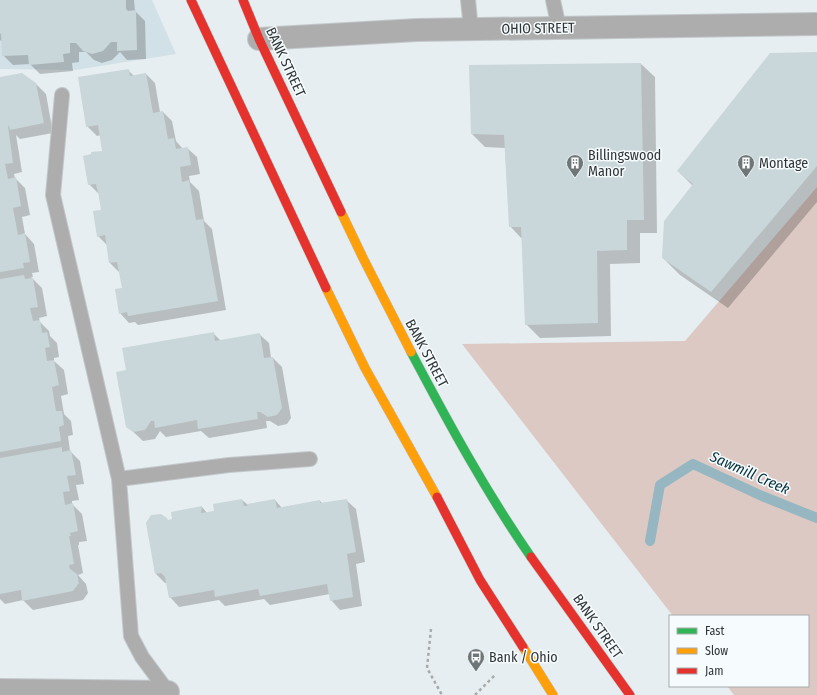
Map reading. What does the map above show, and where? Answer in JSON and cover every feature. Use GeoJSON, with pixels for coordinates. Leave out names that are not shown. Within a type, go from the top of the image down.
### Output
{"type":"FeatureCollection","features":[{"type":"Feature","properties":{"kind":"main road"},"geometry":{"type":"LineString","coordinates":[[191,0],[308,251],[365,368],[442,507],[480,580],[553,695]]}},
{"type":"Feature","properties":{"kind":"main road","name":"BANK STREET"},"geometry":{"type":"LineString","coordinates":[[243,0],[259,39],[363,258],[447,421],[499,509],[579,626],[630,695]]}},
{"type":"Feature","properties":{"kind":"street","name":"OHIO STREET"},"geometry":{"type":"LineString","coordinates":[[259,39],[417,30],[817,24]]}},
{"type":"Feature","properties":{"kind":"street"},"geometry":{"type":"LineString","coordinates":[[0,690],[168,692]]}},
{"type":"Feature","properties":{"kind":"lane"},"geometry":{"type":"LineString","coordinates":[[468,0],[471,29]]}},
{"type":"Feature","properties":{"kind":"lane"},"geometry":{"type":"LineString","coordinates":[[553,0],[559,28]]}},
{"type":"Feature","properties":{"kind":"lane"},"geometry":{"type":"LineString","coordinates":[[62,94],[53,195],[119,480],[131,636],[142,657],[168,692]]}},
{"type":"Feature","properties":{"kind":"lane"},"geometry":{"type":"LineString","coordinates":[[119,480],[228,465],[310,459]]}},
{"type":"Feature","properties":{"kind":"path"},"geometry":{"type":"LineString","coordinates":[[431,629],[427,668],[442,695]]}},
{"type":"Feature","properties":{"kind":"path"},"geometry":{"type":"LineString","coordinates":[[475,695],[495,675]]}},
{"type":"Feature","properties":{"kind":"shaded area"},"geometry":{"type":"Polygon","coordinates":[[[0,0],[152,0],[176,54],[75,70],[0,69],[0,0]]]}},
{"type":"Feature","properties":{"kind":"shaded area"},"geometry":{"type":"Polygon","coordinates":[[[817,187],[817,695],[734,695],[728,687],[809,687],[809,615],[672,615],[462,344],[685,341],[817,187]]]}},
{"type":"Feature","properties":{"kind":"building"},"geometry":{"type":"Polygon","coordinates":[[[0,0],[126,0],[126,9],[128,11],[136,10],[137,50],[117,51],[117,42],[111,42],[103,51],[92,54],[83,51],[76,43],[70,43],[70,53],[63,54],[64,62],[29,65],[28,55],[2,56],[1,33],[0,34],[0,0]]]}},
{"type":"Feature","properties":{"kind":"building","name":"Montage"},"geometry":{"type":"Polygon","coordinates":[[[817,52],[817,166],[711,292],[662,258],[664,221],[693,184],[677,171],[770,53],[817,52]]]}},
{"type":"Feature","properties":{"kind":"building","name":"Billingswood Manor"},"geometry":{"type":"Polygon","coordinates":[[[641,63],[644,220],[627,220],[627,250],[597,251],[598,323],[525,325],[521,227],[509,227],[504,135],[471,134],[469,65],[641,63]]]}},
{"type":"Feature","properties":{"kind":"building"},"geometry":{"type":"Polygon","coordinates":[[[129,69],[130,76],[146,73],[153,113],[163,111],[168,139],[174,138],[176,149],[188,147],[191,165],[180,167],[182,182],[189,180],[196,220],[203,219],[218,301],[128,316],[127,312],[119,314],[115,289],[122,288],[117,262],[109,263],[105,235],[97,237],[93,211],[101,210],[99,197],[96,184],[88,185],[83,156],[91,154],[91,152],[102,151],[98,125],[86,127],[78,77],[129,69]]]}},
{"type":"Feature","properties":{"kind":"building"},"geometry":{"type":"Polygon","coordinates":[[[22,73],[36,83],[44,123],[10,130],[8,126],[13,163],[5,164],[8,179],[16,177],[21,206],[13,208],[18,235],[25,233],[30,262],[23,263],[24,268],[0,272],[0,77],[22,73]]]}},
{"type":"Feature","properties":{"kind":"building"},"geometry":{"type":"Polygon","coordinates":[[[24,275],[25,279],[33,278],[38,307],[30,308],[33,321],[40,320],[42,333],[47,332],[50,347],[45,348],[47,361],[54,360],[59,385],[52,387],[56,411],[62,411],[64,425],[59,427],[61,441],[0,452],[0,279],[24,275]]]}},
{"type":"Feature","properties":{"kind":"building"},"geometry":{"type":"Polygon","coordinates":[[[214,332],[215,341],[260,333],[264,358],[273,357],[282,408],[277,415],[268,417],[260,412],[257,412],[258,419],[198,429],[197,420],[155,428],[154,421],[151,421],[145,430],[133,432],[126,427],[116,372],[126,370],[122,348],[214,332]]]}},
{"type":"Feature","properties":{"kind":"building"},"geometry":{"type":"Polygon","coordinates":[[[62,447],[62,452],[71,450],[76,475],[67,476],[70,491],[63,492],[65,505],[73,503],[78,531],[70,533],[71,536],[69,536],[74,564],[69,565],[70,569],[77,574],[79,583],[73,591],[22,601],[21,590],[0,594],[0,458],[62,447]]]}},
{"type":"Feature","properties":{"kind":"building"},"geometry":{"type":"Polygon","coordinates":[[[242,499],[244,506],[247,506],[247,504],[275,499],[277,508],[320,500],[320,503],[347,499],[356,552],[347,554],[353,597],[330,601],[327,584],[260,596],[258,589],[215,597],[214,590],[169,598],[165,577],[161,573],[155,574],[146,523],[151,515],[161,514],[168,520],[172,519],[171,512],[202,506],[201,513],[214,511],[213,504],[242,499]]]}},
{"type":"Feature","properties":{"kind":"waterway","name":"Sawmill Creek"},"geometry":{"type":"LineString","coordinates":[[650,541],[660,485],[693,464],[762,496],[817,518]]}},
{"type":"Feature","properties":{"kind":"traffic: fast"},"geometry":{"type":"LineString","coordinates":[[411,352],[483,482],[531,557]]}},
{"type":"Feature","properties":{"kind":"traffic: slow"},"geometry":{"type":"LineString","coordinates":[[341,212],[411,352]]}},
{"type":"Feature","properties":{"kind":"traffic: slow"},"geometry":{"type":"LineString","coordinates":[[326,288],[365,368],[437,497]]}},
{"type":"Feature","properties":{"kind":"traffic: slow"},"geometry":{"type":"LineString","coordinates":[[523,647],[553,695]]}},
{"type":"Feature","properties":{"kind":"traffic: jam"},"geometry":{"type":"LineString","coordinates":[[191,0],[326,288]]}},
{"type":"Feature","properties":{"kind":"traffic: jam"},"geometry":{"type":"LineString","coordinates":[[243,0],[259,39],[341,212]]}},
{"type":"Feature","properties":{"kind":"traffic: jam"},"geometry":{"type":"LineString","coordinates":[[437,497],[480,580],[523,647]]}},
{"type":"Feature","properties":{"kind":"traffic: jam"},"geometry":{"type":"LineString","coordinates":[[531,557],[630,695]]}},
{"type":"Feature","properties":{"kind":"place","name":"Billingswood Manor"},"geometry":{"type":"Point","coordinates":[575,178]}},
{"type":"Feature","properties":{"kind":"place","name":"Montage"},"geometry":{"type":"Point","coordinates":[746,178]}},
{"type":"Feature","properties":{"kind":"place","name":"Bank / Ohio"},"geometry":{"type":"Point","coordinates":[476,672]}}]}
